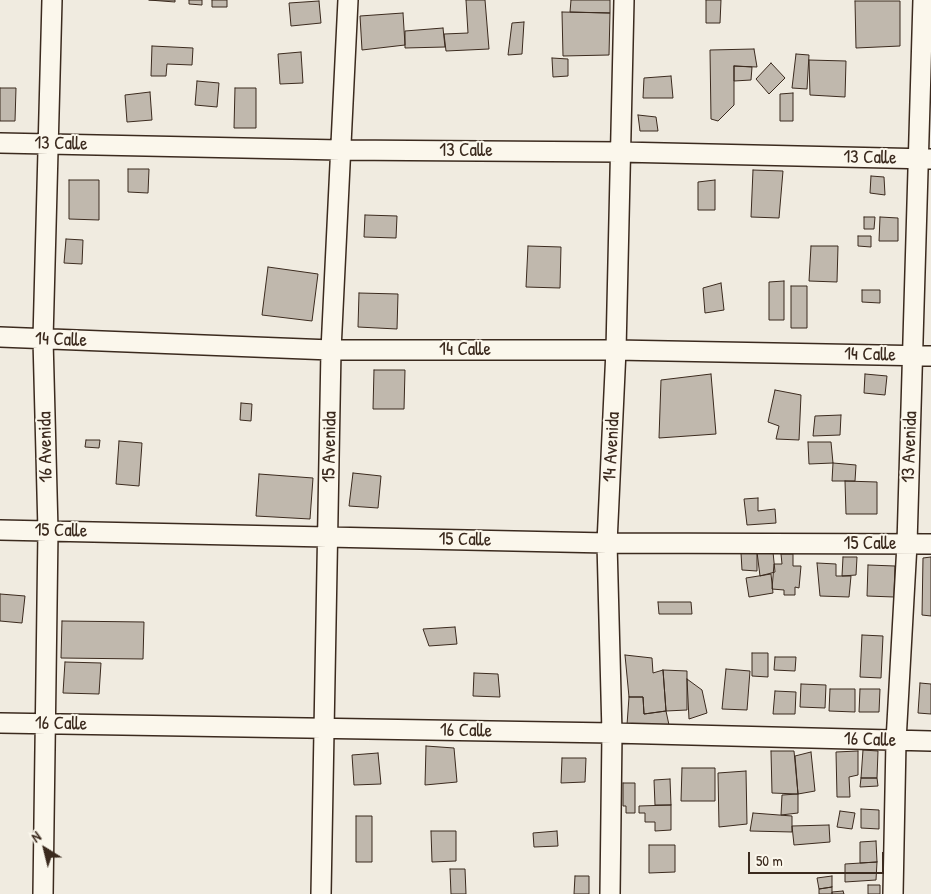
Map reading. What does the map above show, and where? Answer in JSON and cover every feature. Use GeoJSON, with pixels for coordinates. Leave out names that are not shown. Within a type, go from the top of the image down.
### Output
{"type":"FeatureCollection","features":[{"type":"Feature","properties":{"kind":"street","name":"16 Avenida"},"geometry":{"type":"LineString","coordinates":[[43,894],[48,531],[43,339],[52,0]]}},
{"type":"Feature","properties":{"kind":"street","name":"15 Avenida"},"geometry":{"type":"LineString","coordinates":[[321,894],[331,350],[348,0]]}},
{"type":"Feature","properties":{"kind":"street","name":"14 Avenida"},"geometry":{"type":"LineString","coordinates":[[610,894],[612,733],[607,543],[616,350],[624,0]]}},
{"type":"Feature","properties":{"kind":"street","name":"13 Avenida"},"geometry":{"type":"LineString","coordinates":[[893,894],[896,741],[907,544],[912,356],[925,159],[923,0]]}},
{"type":"Feature","properties":{"kind":"street","name":"13 Calle"},"geometry":{"type":"LineString","coordinates":[[0,143],[340,150],[620,152],[925,159]]}},
{"type":"Feature","properties":{"kind":"street","name":"14 Calle"},"geometry":{"type":"LineString","coordinates":[[0,337],[331,350],[616,350],[931,356]]}},
{"type":"Feature","properties":{"kind":"street","name":"15 Calle"},"geometry":{"type":"LineString","coordinates":[[0,530],[607,543],[931,544]]}},
{"type":"Feature","properties":{"kind":"street","name":"16 Calle"},"geometry":{"type":"LineString","coordinates":[[0,723],[612,733],[931,741]]}},
{"type":"Feature","properties":{"kind":"building"},"geometry":{"type":"Polygon","coordinates":[[[149,0],[175,0],[175,2],[149,0]]]}},
{"type":"Feature","properties":{"kind":"building"},"geometry":{"type":"Polygon","coordinates":[[[189,0],[202,0],[202,5],[189,4],[189,0]]]}},
{"type":"Feature","properties":{"kind":"building"},"geometry":{"type":"Polygon","coordinates":[[[212,0],[227,0],[227,7],[212,7],[212,0]]]}},
{"type":"Feature","properties":{"kind":"building"},"geometry":{"type":"Polygon","coordinates":[[[466,0],[485,0],[489,49],[446,51],[444,34],[468,33],[466,0]]]}},
{"type":"Feature","properties":{"kind":"building"},"geometry":{"type":"Polygon","coordinates":[[[571,0],[610,0],[610,13],[570,12],[571,0]]]}},
{"type":"Feature","properties":{"kind":"building"},"geometry":{"type":"Polygon","coordinates":[[[706,0],[721,0],[720,23],[706,23],[706,0]]]}},
{"type":"Feature","properties":{"kind":"building"},"geometry":{"type":"Polygon","coordinates":[[[319,1],[321,23],[291,26],[289,3],[319,1]]]}},
{"type":"Feature","properties":{"kind":"building"},"geometry":{"type":"Polygon","coordinates":[[[855,1],[900,1],[900,46],[856,48],[855,1]]]}},
{"type":"Feature","properties":{"kind":"building"},"geometry":{"type":"Polygon","coordinates":[[[562,12],[610,13],[609,55],[563,56],[562,12]]]}},
{"type":"Feature","properties":{"kind":"building"},"geometry":{"type":"Polygon","coordinates":[[[403,13],[405,45],[362,50],[360,16],[403,13]]]}},
{"type":"Feature","properties":{"kind":"building"},"geometry":{"type":"Polygon","coordinates":[[[524,22],[522,54],[508,55],[512,23],[524,22]]]}},
{"type":"Feature","properties":{"kind":"building"},"geometry":{"type":"Polygon","coordinates":[[[443,28],[445,47],[405,48],[405,31],[443,28]]]}},
{"type":"Feature","properties":{"kind":"building"},"geometry":{"type":"Polygon","coordinates":[[[152,46],[193,48],[192,65],[167,64],[166,76],[151,76],[152,46]]]}},
{"type":"Feature","properties":{"kind":"building"},"geometry":{"type":"Polygon","coordinates":[[[754,49],[757,67],[734,66],[734,105],[718,121],[711,119],[710,50],[754,49]]]}},
{"type":"Feature","properties":{"kind":"building"},"geometry":{"type":"Polygon","coordinates":[[[301,52],[303,83],[280,84],[278,54],[301,52]]]}},
{"type":"Feature","properties":{"kind":"building"},"geometry":{"type":"Polygon","coordinates":[[[796,54],[809,55],[807,89],[792,88],[796,54]]]}},
{"type":"Feature","properties":{"kind":"building"},"geometry":{"type":"Polygon","coordinates":[[[552,58],[568,59],[568,76],[553,77],[552,58]]]}},
{"type":"Feature","properties":{"kind":"building"},"geometry":{"type":"Polygon","coordinates":[[[809,60],[846,61],[845,97],[810,95],[809,60]]]}},
{"type":"Feature","properties":{"kind":"building"},"geometry":{"type":"Polygon","coordinates":[[[771,63],[785,78],[769,94],[756,79],[771,63]]]}},
{"type":"Feature","properties":{"kind":"building"},"geometry":{"type":"Polygon","coordinates":[[[734,66],[752,67],[751,80],[734,81],[734,66]]]}},
{"type":"Feature","properties":{"kind":"building"},"geometry":{"type":"Polygon","coordinates":[[[671,76],[673,98],[643,98],[644,78],[671,76]]]}},
{"type":"Feature","properties":{"kind":"building"},"geometry":{"type":"Polygon","coordinates":[[[197,81],[219,83],[217,107],[195,105],[197,81]]]}},
{"type":"Feature","properties":{"kind":"building"},"geometry":{"type":"Polygon","coordinates":[[[0,88],[16,88],[15,121],[0,121],[0,88]]]}},
{"type":"Feature","properties":{"kind":"building"},"geometry":{"type":"Polygon","coordinates":[[[235,88],[256,88],[256,128],[234,128],[235,88]]]}},
{"type":"Feature","properties":{"kind":"building"},"geometry":{"type":"Polygon","coordinates":[[[150,92],[152,120],[127,122],[125,95],[150,92]]]}},
{"type":"Feature","properties":{"kind":"building"},"geometry":{"type":"Polygon","coordinates":[[[793,93],[793,121],[780,121],[780,94],[793,93]]]}},
{"type":"Feature","properties":{"kind":"building"},"geometry":{"type":"Polygon","coordinates":[[[638,115],[656,117],[658,131],[640,131],[638,115]]]}},
{"type":"Feature","properties":{"kind":"building"},"geometry":{"type":"Polygon","coordinates":[[[128,169],[149,169],[148,193],[128,192],[128,169]]]}},
{"type":"Feature","properties":{"kind":"building"},"geometry":{"type":"Polygon","coordinates":[[[753,170],[783,171],[779,218],[751,217],[753,170]]]}},
{"type":"Feature","properties":{"kind":"building"},"geometry":{"type":"Polygon","coordinates":[[[871,176],[884,177],[885,195],[870,193],[871,176]]]}},
{"type":"Feature","properties":{"kind":"building"},"geometry":{"type":"Polygon","coordinates":[[[69,180],[99,180],[99,220],[69,219],[69,180]]]}},
{"type":"Feature","properties":{"kind":"building"},"geometry":{"type":"Polygon","coordinates":[[[715,180],[715,210],[698,210],[698,182],[715,180]]]}},
{"type":"Feature","properties":{"kind":"building"},"geometry":{"type":"Polygon","coordinates":[[[365,215],[397,216],[396,238],[364,237],[365,215]]]}},
{"type":"Feature","properties":{"kind":"building"},"geometry":{"type":"Polygon","coordinates":[[[864,217],[875,217],[874,229],[864,229],[864,217]]]}},
{"type":"Feature","properties":{"kind":"building"},"geometry":{"type":"Polygon","coordinates":[[[880,217],[898,218],[898,241],[879,241],[880,217]]]}},
{"type":"Feature","properties":{"kind":"building"},"geometry":{"type":"Polygon","coordinates":[[[858,236],[871,236],[871,247],[858,246],[858,236]]]}},
{"type":"Feature","properties":{"kind":"building"},"geometry":{"type":"Polygon","coordinates":[[[66,239],[83,240],[82,264],[64,263],[66,239]]]}},
{"type":"Feature","properties":{"kind":"building"},"geometry":{"type":"Polygon","coordinates":[[[528,246],[561,247],[560,288],[526,287],[528,246]]]}},
{"type":"Feature","properties":{"kind":"building"},"geometry":{"type":"Polygon","coordinates":[[[811,246],[838,246],[837,282],[809,281],[811,246]]]}},
{"type":"Feature","properties":{"kind":"building"},"geometry":{"type":"Polygon","coordinates":[[[268,267],[318,274],[312,321],[262,315],[268,267]]]}},
{"type":"Feature","properties":{"kind":"building"},"geometry":{"type":"Polygon","coordinates":[[[784,281],[784,320],[769,320],[769,282],[784,281]]]}},
{"type":"Feature","properties":{"kind":"building"},"geometry":{"type":"Polygon","coordinates":[[[721,283],[724,310],[705,313],[703,288],[721,283]]]}},
{"type":"Feature","properties":{"kind":"building"},"geometry":{"type":"Polygon","coordinates":[[[791,286],[807,286],[807,328],[791,328],[791,286]]]}},
{"type":"Feature","properties":{"kind":"building"},"geometry":{"type":"Polygon","coordinates":[[[862,290],[880,290],[880,303],[862,302],[862,290]]]}},
{"type":"Feature","properties":{"kind":"building"},"geometry":{"type":"Polygon","coordinates":[[[359,293],[398,294],[397,329],[358,327],[359,293]]]}},
{"type":"Feature","properties":{"kind":"building"},"geometry":{"type":"Polygon","coordinates":[[[374,370],[405,370],[404,409],[373,409],[374,370]]]}},
{"type":"Feature","properties":{"kind":"building"},"geometry":{"type":"Polygon","coordinates":[[[711,374],[716,434],[659,438],[661,380],[711,374]]]}},
{"type":"Feature","properties":{"kind":"building"},"geometry":{"type":"Polygon","coordinates":[[[865,374],[887,376],[885,395],[864,393],[865,374]]]}},
{"type":"Feature","properties":{"kind":"building"},"geometry":{"type":"Polygon","coordinates":[[[775,390],[801,395],[799,440],[776,439],[779,426],[768,422],[775,390]]]}},
{"type":"Feature","properties":{"kind":"building"},"geometry":{"type":"Polygon","coordinates":[[[241,403],[252,404],[251,421],[240,420],[241,403]]]}},
{"type":"Feature","properties":{"kind":"building"},"geometry":{"type":"Polygon","coordinates":[[[841,415],[840,435],[813,436],[815,416],[841,415]]]}},
{"type":"Feature","properties":{"kind":"building"},"geometry":{"type":"Polygon","coordinates":[[[86,440],[100,440],[99,448],[85,447],[86,440]]]}},
{"type":"Feature","properties":{"kind":"building"},"geometry":{"type":"Polygon","coordinates":[[[119,441],[142,443],[139,486],[116,484],[119,441]]]}},
{"type":"Feature","properties":{"kind":"building"},"geometry":{"type":"Polygon","coordinates":[[[808,442],[831,442],[833,463],[809,464],[808,442]]]}},
{"type":"Feature","properties":{"kind":"building"},"geometry":{"type":"Polygon","coordinates":[[[833,463],[856,465],[855,481],[832,481],[833,463]]]}},
{"type":"Feature","properties":{"kind":"building"},"geometry":{"type":"Polygon","coordinates":[[[353,473],[381,476],[378,508],[349,506],[353,473]]]}},
{"type":"Feature","properties":{"kind":"building"},"geometry":{"type":"Polygon","coordinates":[[[259,474],[313,478],[310,519],[256,516],[259,474]]]}},
{"type":"Feature","properties":{"kind":"building"},"geometry":{"type":"Polygon","coordinates":[[[845,481],[877,482],[877,514],[846,514],[845,481]]]}},
{"type":"Feature","properties":{"kind":"building"},"geometry":{"type":"Polygon","coordinates":[[[758,498],[758,511],[775,509],[776,523],[747,525],[744,499],[758,498]]]}},
{"type":"Feature","properties":{"kind":"building"},"geometry":{"type":"Polygon","coordinates":[[[757,552],[757,571],[742,570],[741,553],[757,552]]]}},
{"type":"Feature","properties":{"kind":"building"},"geometry":{"type":"Polygon","coordinates":[[[757,552],[773,552],[775,572],[760,576],[757,552]]]}},
{"type":"Feature","properties":{"kind":"building"},"geometry":{"type":"Polygon","coordinates":[[[781,554],[793,554],[793,566],[801,566],[799,588],[795,587],[795,595],[784,595],[784,590],[772,589],[774,564],[782,564],[781,554]]]}},
{"type":"Feature","properties":{"kind":"building"},"geometry":{"type":"Polygon","coordinates":[[[843,557],[857,557],[856,575],[842,576],[843,557]]]}},
{"type":"Feature","properties":{"kind":"building"},"geometry":{"type":"Polygon","coordinates":[[[931,557],[931,616],[922,615],[923,558],[931,557]]]}},
{"type":"Feature","properties":{"kind":"building"},"geometry":{"type":"Polygon","coordinates":[[[817,563],[836,564],[836,576],[851,576],[849,597],[820,596],[817,563]]]}},
{"type":"Feature","properties":{"kind":"building"},"geometry":{"type":"Polygon","coordinates":[[[868,565],[895,566],[894,597],[867,596],[868,565]]]}},
{"type":"Feature","properties":{"kind":"building"},"geometry":{"type":"Polygon","coordinates":[[[771,574],[773,593],[749,597],[746,578],[771,574]]]}},
{"type":"Feature","properties":{"kind":"building"},"geometry":{"type":"Polygon","coordinates":[[[0,594],[25,596],[22,623],[0,621],[0,594]]]}},
{"type":"Feature","properties":{"kind":"building"},"geometry":{"type":"Polygon","coordinates":[[[658,602],[691,602],[692,614],[659,614],[658,602]]]}},
{"type":"Feature","properties":{"kind":"building"},"geometry":{"type":"Polygon","coordinates":[[[62,621],[144,622],[143,659],[61,658],[62,621]]]}},
{"type":"Feature","properties":{"kind":"building"},"geometry":{"type":"Polygon","coordinates":[[[455,627],[457,644],[429,646],[423,629],[455,627]]]}},
{"type":"Feature","properties":{"kind":"building"},"geometry":{"type":"Polygon","coordinates":[[[862,635],[883,636],[881,678],[860,677],[862,635]]]}},
{"type":"Feature","properties":{"kind":"building"},"geometry":{"type":"Polygon","coordinates":[[[752,653],[768,653],[768,677],[752,676],[752,653]]]}},
{"type":"Feature","properties":{"kind":"building"},"geometry":{"type":"Polygon","coordinates":[[[625,655],[652,658],[653,673],[663,670],[666,711],[644,714],[643,697],[629,697],[625,655]]]}},
{"type":"Feature","properties":{"kind":"building"},"geometry":{"type":"Polygon","coordinates":[[[775,657],[796,657],[795,671],[774,670],[775,657]]]}},
{"type":"Feature","properties":{"kind":"building"},"geometry":{"type":"Polygon","coordinates":[[[65,662],[101,663],[99,694],[63,693],[65,662]]]}},
{"type":"Feature","properties":{"kind":"building"},"geometry":{"type":"Polygon","coordinates":[[[726,669],[750,671],[747,710],[722,709],[726,669]]]}},
{"type":"Feature","properties":{"kind":"building"},"geometry":{"type":"Polygon","coordinates":[[[663,670],[687,671],[687,710],[666,711],[663,670]]]}},
{"type":"Feature","properties":{"kind":"building"},"geometry":{"type":"Polygon","coordinates":[[[474,673],[498,674],[500,697],[473,696],[474,673]]]}},
{"type":"Feature","properties":{"kind":"building"},"geometry":{"type":"Polygon","coordinates":[[[687,679],[702,690],[707,713],[689,719],[687,679]]]}},
{"type":"Feature","properties":{"kind":"building"},"geometry":{"type":"Polygon","coordinates":[[[920,683],[931,684],[931,714],[918,713],[920,683]]]}},
{"type":"Feature","properties":{"kind":"building"},"geometry":{"type":"Polygon","coordinates":[[[801,684],[826,685],[825,708],[800,707],[801,684]]]}},
{"type":"Feature","properties":{"kind":"building"},"geometry":{"type":"Polygon","coordinates":[[[830,689],[855,689],[855,712],[829,711],[830,689]]]}},
{"type":"Feature","properties":{"kind":"building"},"geometry":{"type":"Polygon","coordinates":[[[860,689],[880,689],[879,712],[859,712],[860,689]]]}},
{"type":"Feature","properties":{"kind":"building"},"geometry":{"type":"Polygon","coordinates":[[[775,691],[796,692],[795,714],[773,714],[775,691]]]}},
{"type":"Feature","properties":{"kind":"building"},"geometry":{"type":"Polygon","coordinates":[[[629,697],[643,697],[644,714],[666,711],[669,725],[627,725],[629,697]]]}},
{"type":"Feature","properties":{"kind":"building"},"geometry":{"type":"Polygon","coordinates":[[[426,746],[454,748],[457,782],[425,785],[426,746]]]}},
{"type":"Feature","properties":{"kind":"building"},"geometry":{"type":"Polygon","coordinates":[[[863,750],[878,751],[877,778],[861,778],[863,750]]]}},
{"type":"Feature","properties":{"kind":"building"},"geometry":{"type":"Polygon","coordinates":[[[771,751],[794,751],[798,794],[772,793],[771,751]]]}},
{"type":"Feature","properties":{"kind":"building"},"geometry":{"type":"Polygon","coordinates":[[[858,751],[858,775],[849,777],[850,797],[837,797],[836,752],[858,751]]]}},
{"type":"Feature","properties":{"kind":"building"},"geometry":{"type":"Polygon","coordinates":[[[811,752],[815,791],[798,794],[795,756],[811,752]]]}},
{"type":"Feature","properties":{"kind":"building"},"geometry":{"type":"Polygon","coordinates":[[[378,753],[381,784],[354,785],[352,755],[378,753]]]}},
{"type":"Feature","properties":{"kind":"building"},"geometry":{"type":"Polygon","coordinates":[[[562,758],[586,758],[585,782],[561,783],[562,758]]]}},
{"type":"Feature","properties":{"kind":"building"},"geometry":{"type":"Polygon","coordinates":[[[682,768],[715,768],[715,801],[681,801],[682,768]]]}},
{"type":"Feature","properties":{"kind":"building"},"geometry":{"type":"Polygon","coordinates":[[[746,771],[747,824],[719,827],[718,773],[746,771]]]}},
{"type":"Feature","properties":{"kind":"building"},"geometry":{"type":"Polygon","coordinates":[[[861,778],[877,778],[878,786],[860,787],[861,778]]]}},
{"type":"Feature","properties":{"kind":"building"},"geometry":{"type":"Polygon","coordinates":[[[670,779],[671,805],[655,805],[654,780],[670,779]]]}},
{"type":"Feature","properties":{"kind":"building"},"geometry":{"type":"Polygon","coordinates":[[[623,783],[635,783],[635,813],[626,813],[626,806],[623,806],[623,783]]]}},
{"type":"Feature","properties":{"kind":"building"},"geometry":{"type":"Polygon","coordinates":[[[798,794],[798,813],[781,815],[782,795],[798,794]]]}},
{"type":"Feature","properties":{"kind":"building"},"geometry":{"type":"Polygon","coordinates":[[[671,805],[671,830],[655,831],[655,822],[645,822],[645,813],[639,813],[639,806],[671,805]]]}},
{"type":"Feature","properties":{"kind":"building"},"geometry":{"type":"Polygon","coordinates":[[[861,809],[879,810],[879,829],[861,828],[861,809]]]}},
{"type":"Feature","properties":{"kind":"building"},"geometry":{"type":"Polygon","coordinates":[[[840,811],[855,813],[852,829],[837,827],[840,811]]]}},
{"type":"Feature","properties":{"kind":"building"},"geometry":{"type":"Polygon","coordinates":[[[753,813],[792,816],[792,832],[750,831],[753,813]]]}},
{"type":"Feature","properties":{"kind":"building"},"geometry":{"type":"Polygon","coordinates":[[[356,816],[372,816],[372,862],[356,862],[356,816]]]}},
{"type":"Feature","properties":{"kind":"building"},"geometry":{"type":"Polygon","coordinates":[[[829,825],[830,842],[794,845],[792,826],[829,825]]]}},
{"type":"Feature","properties":{"kind":"building"},"geometry":{"type":"Polygon","coordinates":[[[431,831],[456,831],[456,861],[432,862],[431,831]]]}},
{"type":"Feature","properties":{"kind":"building"},"geometry":{"type":"Polygon","coordinates":[[[557,831],[558,846],[534,847],[533,833],[557,831]]]}},
{"type":"Feature","properties":{"kind":"building"},"geometry":{"type":"Polygon","coordinates":[[[876,841],[877,862],[860,863],[860,842],[876,841]]]}},
{"type":"Feature","properties":{"kind":"building"},"geometry":{"type":"Polygon","coordinates":[[[649,845],[675,845],[675,872],[649,873],[649,845]]]}},
{"type":"Feature","properties":{"kind":"building"},"geometry":{"type":"Polygon","coordinates":[[[877,862],[876,880],[845,882],[845,864],[877,862]]]}},
{"type":"Feature","properties":{"kind":"building"},"geometry":{"type":"Polygon","coordinates":[[[450,869],[465,869],[466,894],[451,894],[450,869]]]}},
{"type":"Feature","properties":{"kind":"building"},"geometry":{"type":"Polygon","coordinates":[[[575,876],[589,876],[589,894],[574,894],[575,876]]]}},
{"type":"Feature","properties":{"kind":"building"},"geometry":{"type":"Polygon","coordinates":[[[832,876],[832,887],[819,889],[817,878],[832,876]]]}},
{"type":"Feature","properties":{"kind":"building"},"geometry":{"type":"Polygon","coordinates":[[[868,885],[880,885],[880,894],[868,894],[868,885]]]}},
{"type":"Feature","properties":{"kind":"building"},"geometry":{"type":"Polygon","coordinates":[[[832,887],[832,894],[819,894],[819,889],[832,887]]]}},
{"type":"Feature","properties":{"kind":"building"},"geometry":{"type":"Polygon","coordinates":[[[843,891],[844,894],[832,894],[832,892],[843,891]]]}}]}
